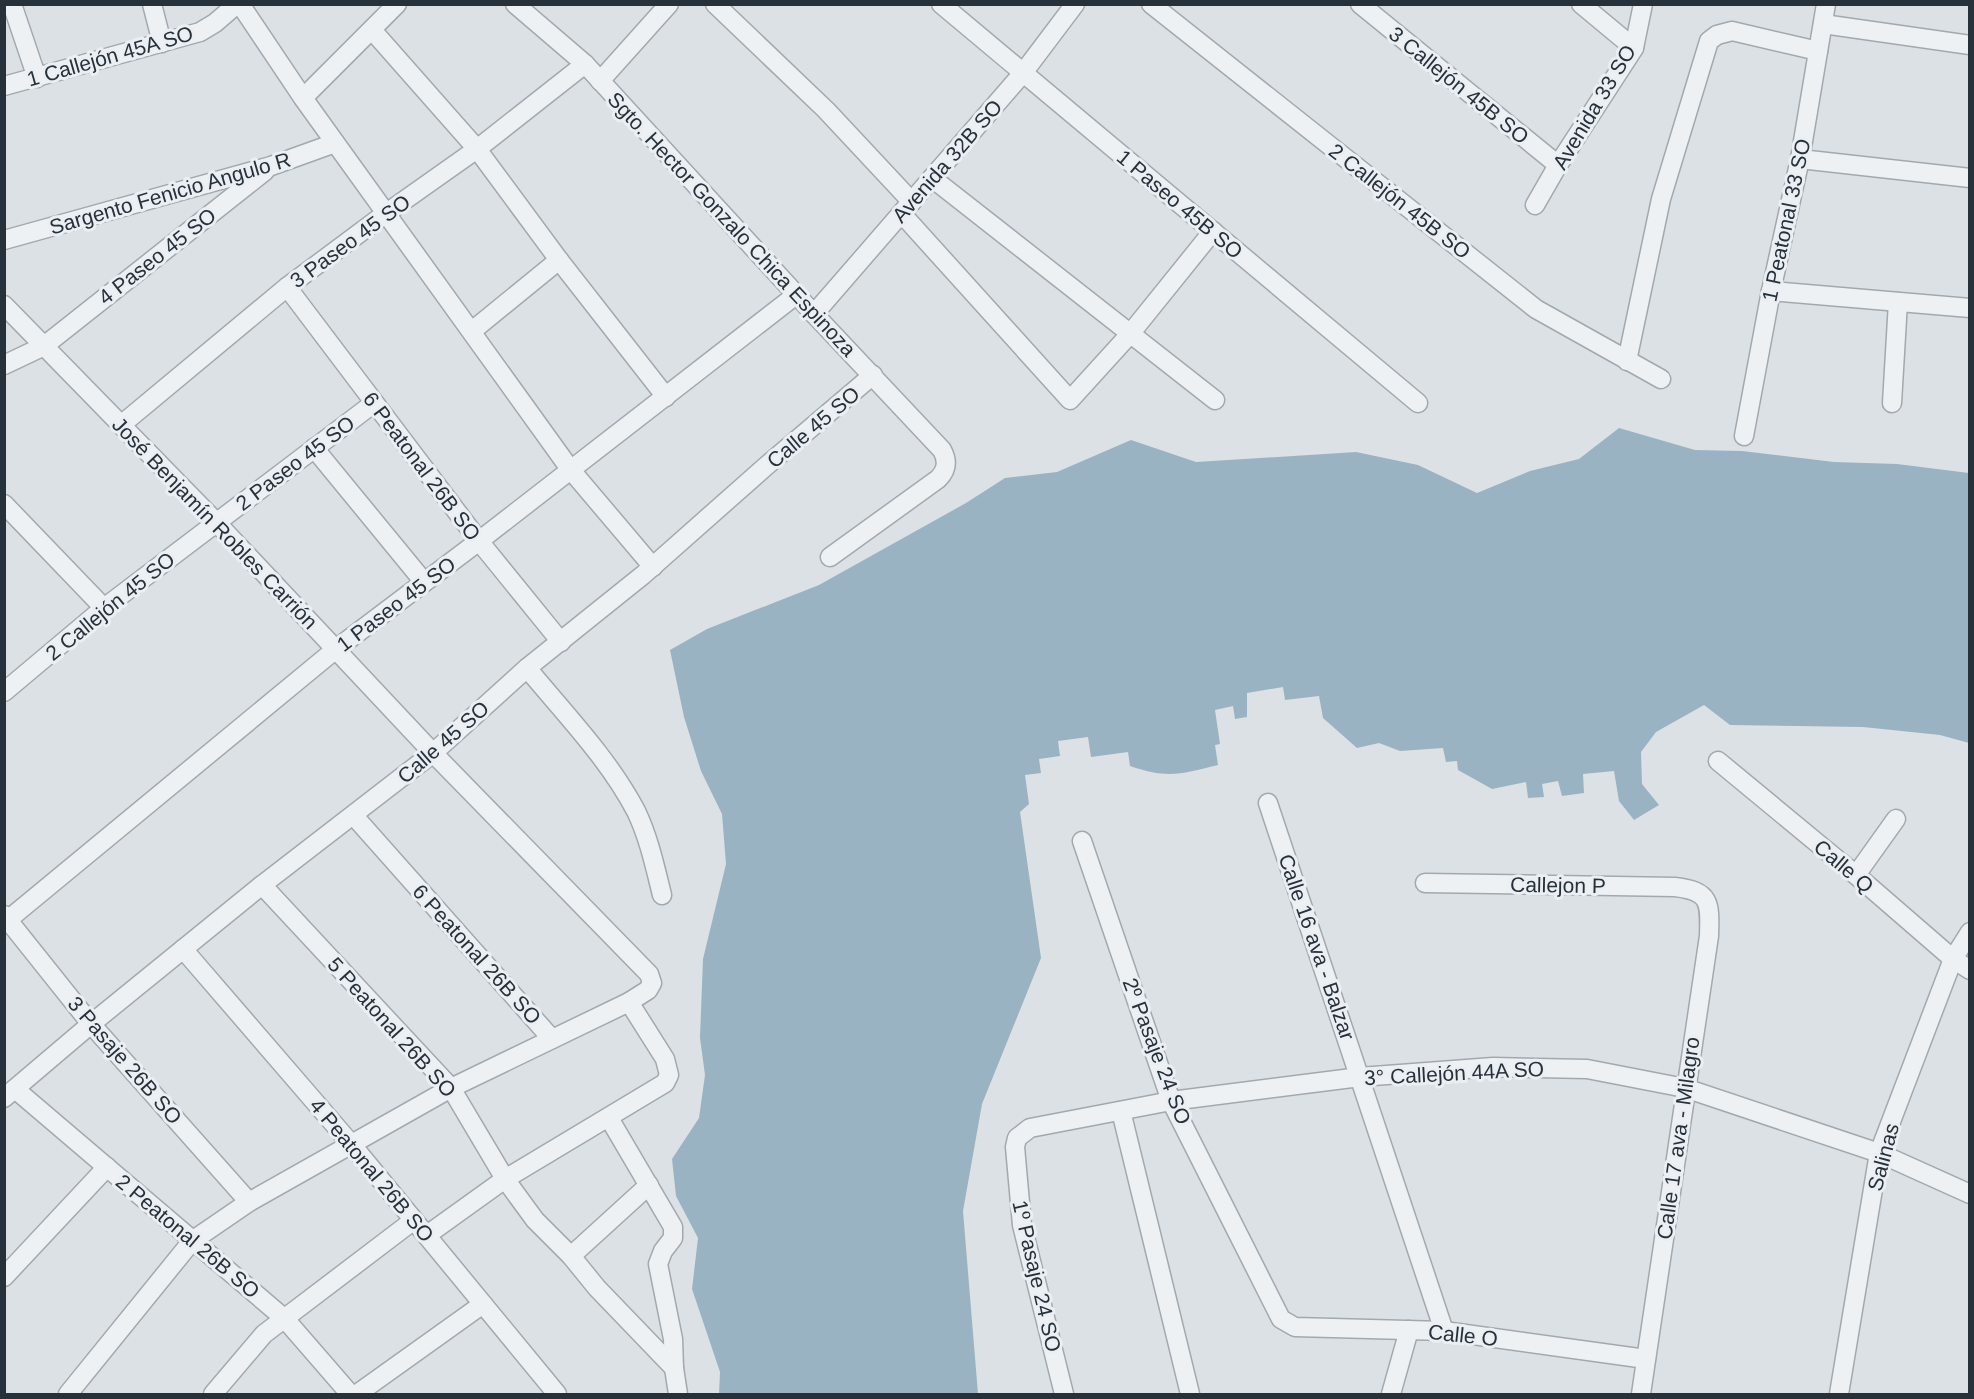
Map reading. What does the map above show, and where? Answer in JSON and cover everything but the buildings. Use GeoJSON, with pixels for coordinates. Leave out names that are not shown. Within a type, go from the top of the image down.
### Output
{"type":"FeatureCollection","features":[{"type":"Feature","properties":{"kind":"street"},"geometry":{"type":"LineString","coordinates":[[12,4],[37,78]]}},
{"type":"Feature","properties":{"kind":"street"},"geometry":{"type":"LineString","coordinates":[[152,4],[162,43]]}},
{"type":"Feature","properties":{"kind":"street"},"geometry":{"type":"LineString","coordinates":[[239,4],[303,98],[570,469],[653,567]]}},
{"type":"Feature","properties":{"kind":"street","name":"1 Callejón 45A SO"},"geometry":{"type":"LineString","coordinates":[[4,86],[200,32],[239,4]]}},
{"type":"Feature","properties":{"kind":"street"},"geometry":{"type":"LineString","coordinates":[[303,98],[397,4]]}},
{"type":"Feature","properties":{"kind":"street","name":"Sgto. Hector Gonzalo Chica Espinoza"},"geometry":{"type":"LineString","coordinates":[[515,4],[585,64],[796,295],[942,450],[946,468],[938,479],[830,557]]}},
{"type":"Feature","properties":{"kind":"street"},"geometry":{"type":"LineString","coordinates":[[600,81],[669,4]]}},
{"type":"Feature","properties":{"kind":"street"},"geometry":{"type":"LineString","coordinates":[[715,4],[826,111],[1070,400],[1130,334],[1213,231]]}},
{"type":"Feature","properties":{"kind":"street","name":"1 Paseo 45B SO"},"geometry":{"type":"LineString","coordinates":[[941,4],[1418,403]]}},
{"type":"Feature","properties":{"kind":"street","name":"Avenida 32B SO"},"geometry":{"type":"LineString","coordinates":[[814,314],[1023,73],[1075,4]]}},
{"type":"Feature","properties":{"kind":"street","name":"2 Callejón 45B SO"},"geometry":{"type":"LineString","coordinates":[[1151,4],[1536,309],[1661,379]]}},
{"type":"Feature","properties":{"kind":"street","name":"3 Callejón 45B SO"},"geometry":{"type":"LineString","coordinates":[[1360,4],[1558,165]]}},
{"type":"Feature","properties":{"kind":"street"},"geometry":{"type":"LineString","coordinates":[[1581,4],[1634,48]]}},
{"type":"Feature","properties":{"kind":"street","name":"Avenida 33 SO"},"geometry":{"type":"LineString","coordinates":[[1535,205],[1558,165],[1634,48],[1643,4]]}},
{"type":"Feature","properties":{"kind":"street","name":"1 Peatonal 33 SO"},"geometry":{"type":"LineString","coordinates":[[1744,436],[1771,291],[1800,159],[1826,4]]}},
{"type":"Feature","properties":{"kind":"street"},"geometry":{"type":"LineString","coordinates":[[1823,24],[1970,45]]}},
{"type":"Feature","properties":{"kind":"street"},"geometry":{"type":"LineString","coordinates":[[372,30],[477,149],[666,397]]}},
{"type":"Feature","properties":{"kind":"street"},"geometry":{"type":"LineString","coordinates":[[1628,361],[1662,200],[1709,41],[1717,35],[1732,31],[1818,51]]}},
{"type":"Feature","properties":{"kind":"street","name":"3 Paseo 45 SO"},"geometry":{"type":"LineString","coordinates":[[121,425],[287,286],[385,213],[477,149],[585,64]]}},
{"type":"Feature","properties":{"kind":"street","name":"Sargento Fenicio Angulo R"},"geometry":{"type":"LineString","coordinates":[[4,240],[271,166],[335,142]]}},
{"type":"Feature","properties":{"kind":"street"},"geometry":{"type":"LineString","coordinates":[[1800,159],[1970,178]]}},
{"type":"Feature","properties":{"kind":"street","name":"4 Paseo 45 SO"},"geometry":{"type":"LineString","coordinates":[[4,365],[44,346],[271,166]]}},
{"type":"Feature","properties":{"kind":"street"},"geometry":{"type":"LineString","coordinates":[[932,178],[1215,400]]}},
{"type":"Feature","properties":{"kind":"street"},"geometry":{"type":"LineString","coordinates":[[472,331],[560,260]]}},
{"type":"Feature","properties":{"kind":"street","name":"6 Peatonal 26B SO"},"geometry":{"type":"LineString","coordinates":[[287,286],[479,541],[561,642]]}},
{"type":"Feature","properties":{"kind":"street"},"geometry":{"type":"LineString","coordinates":[[1771,291],[1970,308]]}},
{"type":"Feature","properties":{"kind":"street","name":"1 Paseo 45 SO"},"geometry":{"type":"LineString","coordinates":[[6,919],[336,649],[796,295]]}},
{"type":"Feature","properties":{"kind":"street"},"geometry":{"type":"LineString","coordinates":[[1892,403],[1898,302]]}},
{"type":"Feature","properties":{"kind":"street","name":"José Benjamín Robles Carrión"},"geometry":{"type":"LineString","coordinates":[[4,305],[216,522],[433,753],[649,974],[651,987],[629,1002]]}},
{"type":"Feature","properties":{"kind":"street","name":"Calle 45 SO"},"geometry":{"type":"LineString","coordinates":[[10,1093],[262,885],[433,753],[527,668],[653,567],[873,375]]}},
{"type":"Feature","properties":{"kind":"street","name":"2 Paseo 45 SO"},"geometry":{"type":"LineString","coordinates":[[216,522],[374,403]]}},
{"type":"Feature","properties":{"kind":"street"},"geometry":{"type":"LineString","coordinates":[[314,448],[424,582]]}},
{"type":"Feature","properties":{"kind":"street"},"geometry":{"type":"LineString","coordinates":[[4,504],[104,608]]}},
{"type":"Feature","properties":{"kind":"street","name":"2 Callejón 45 SO"},"geometry":{"type":"LineString","coordinates":[[4,692],[104,608],[216,522]]}},
{"type":"Feature","properties":{"kind":"street"},"geometry":{"type":"LineString","coordinates":[[527,668],[602,757],[623,790],[647,836],[662,895]]}},
{"type":"Feature","properties":{"kind":"street","name":"Calle Q"},"geometry":{"type":"LineString","coordinates":[[1718,761],[1953,959],[1970,970]]}},
{"type":"Feature","properties":{"kind":"street","name":"Calle 16 ava - Balzar"},"geometry":{"type":"LineString","coordinates":[[1268,803],[1444,1331]]}},
{"type":"Feature","properties":{"kind":"street","name":"6 Peatonal 26B SO"},"geometry":{"type":"LineString","coordinates":[[354,816],[552,1039]]}},
{"type":"Feature","properties":{"kind":"street"},"geometry":{"type":"LineString","coordinates":[[1856,875],[1896,819]]}},
{"type":"Feature","properties":{"kind":"street","name":"2º Pasaje 24 SO"},"geometry":{"type":"LineString","coordinates":[[1082,841],[1172,1101],[1281,1318]]}},
{"type":"Feature","properties":{"kind":"street","name":"Callejon P"},"geometry":{"type":"LineString","coordinates":[[1425,883],[1691,889]]}},
{"type":"Feature","properties":{"kind":"street","name":"5 Peatonal 26B SO"},"geometry":{"type":"LineString","coordinates":[[262,885],[451,1088],[505,1179],[535,1220],[674,1368]]}},
{"type":"Feature","properties":{"kind":"street","name":"Calle 17 ava - Milagro"},"geometry":{"type":"LineString","coordinates":[[1641,1395],[1709,923],[1707,902],[1701,893],[1691,889]]}},
{"type":"Feature","properties":{"kind":"street","name":"3 Pasaje 26B SO"},"geometry":{"type":"LineString","coordinates":[[6,919],[91,1024],[249,1202]]}},
{"type":"Feature","properties":{"kind":"street","name":"Salinas"},"geometry":{"type":"LineString","coordinates":[[1839,1395],[1879,1153],[1953,959],[1970,932]]}},
{"type":"Feature","properties":{"kind":"street","name":"4 Peatonal 26B SO"},"geometry":{"type":"LineString","coordinates":[[183,949],[427,1235],[483,1304],[547,1391]]}},
{"type":"Feature","properties":{"kind":"street"},"geometry":{"type":"LineString","coordinates":[[68,1395],[192,1240],[249,1202],[451,1088],[629,1002],[665,1059],[669,1075],[665,1083],[505,1179],[427,1235]]}},
{"type":"Feature","properties":{"kind":"street","name":"3° Callejón 44A SO"},"geometry":{"type":"LineString","coordinates":[[1030,1128],[1172,1101],[1360,1077],[1492,1067],[1587,1069],[1685,1088],[1879,1153],[1970,1194]]}},
{"type":"Feature","properties":{"kind":"street","name":"2 Peatonal 26B SO"},"geometry":{"type":"LineString","coordinates":[[10,1093],[107,1167],[285,1319],[350,1395]]}},
{"type":"Feature","properties":{"kind":"street"},"geometry":{"type":"LineString","coordinates":[[1121,1111],[1190,1395]]}},
{"type":"Feature","properties":{"kind":"street"},"geometry":{"type":"LineString","coordinates":[[609,1118],[673,1227],[673,1238],[663,1251],[658,1264],[673,1339],[678,1395]]}},
{"type":"Feature","properties":{"kind":"street","name":"1º Pasaje 24 SO"},"geometry":{"type":"LineString","coordinates":[[1030,1128],[1017,1138],[1015,1147],[1022,1225],[1065,1395]]}},
{"type":"Feature","properties":{"kind":"street"},"geometry":{"type":"LineString","coordinates":[[4,1277],[107,1167]]}},
{"type":"Feature","properties":{"kind":"street"},"geometry":{"type":"LineString","coordinates":[[571,1256],[650,1185]]}},
{"type":"Feature","properties":{"kind":"street"},"geometry":{"type":"LineString","coordinates":[[213,1395],[264,1334],[414,1220]]}},
{"type":"Feature","properties":{"kind":"street"},"geometry":{"type":"LineString","coordinates":[[357,1395],[483,1304]]}},
{"type":"Feature","properties":{"kind":"street","name":"Calle O"},"geometry":{"type":"LineString","coordinates":[[1281,1318],[1295,1327],[1444,1331],[1646,1359]]}},
{"type":"Feature","properties":{"kind":"street"},"geometry":{"type":"LineString","coordinates":[[1391,1395],[1409,1330]]}},
{"type":"Feature","properties":{"kind":"water"},"geometry":{"type":"Polygon","coordinates":[[[1619,428],[1695,450],[1742,451],[1834,462],[1897,464],[1969,473],[1969,743],[1940,735],[1863,727],[1730,725],[1704,705],[1656,732],[1641,752],[1642,784],[1659,805],[1634,820],[1619,801],[1614,771],[1583,774],[1584,793],[1562,796],[1558,781],[1542,784],[1544,797],[1528,798],[1526,782],[1492,789],[1458,770],[1457,761],[1446,762],[1443,748],[1400,751],[1379,743],[1357,748],[1323,718],[1319,696],[1285,700],[1283,687],[1247,693],[1247,717],[1235,719],[1233,706],[1215,710],[1220,744],[1215,745],[1218,765],[1184,773],[1154,773],[1130,766],[1128,752],[1091,757],[1088,737],[1058,741],[1060,756],[1039,759],[1041,773],[1025,775],[1029,804],[1020,812],[1041,958],[982,1104],[963,1211],[978,1394],[719,1394],[720,1372],[692,1289],[698,1238],[676,1196],[672,1159],[699,1118],[705,1075],[700,1038],[703,959],[726,864],[722,814],[701,771],[684,717],[670,650],[707,629],[819,585],[966,503],[1005,478],[1057,472],[1131,440],[1196,462],[1356,452],[1418,465],[1477,493],[1530,471],[1579,459],[1619,428]]]}}]}
